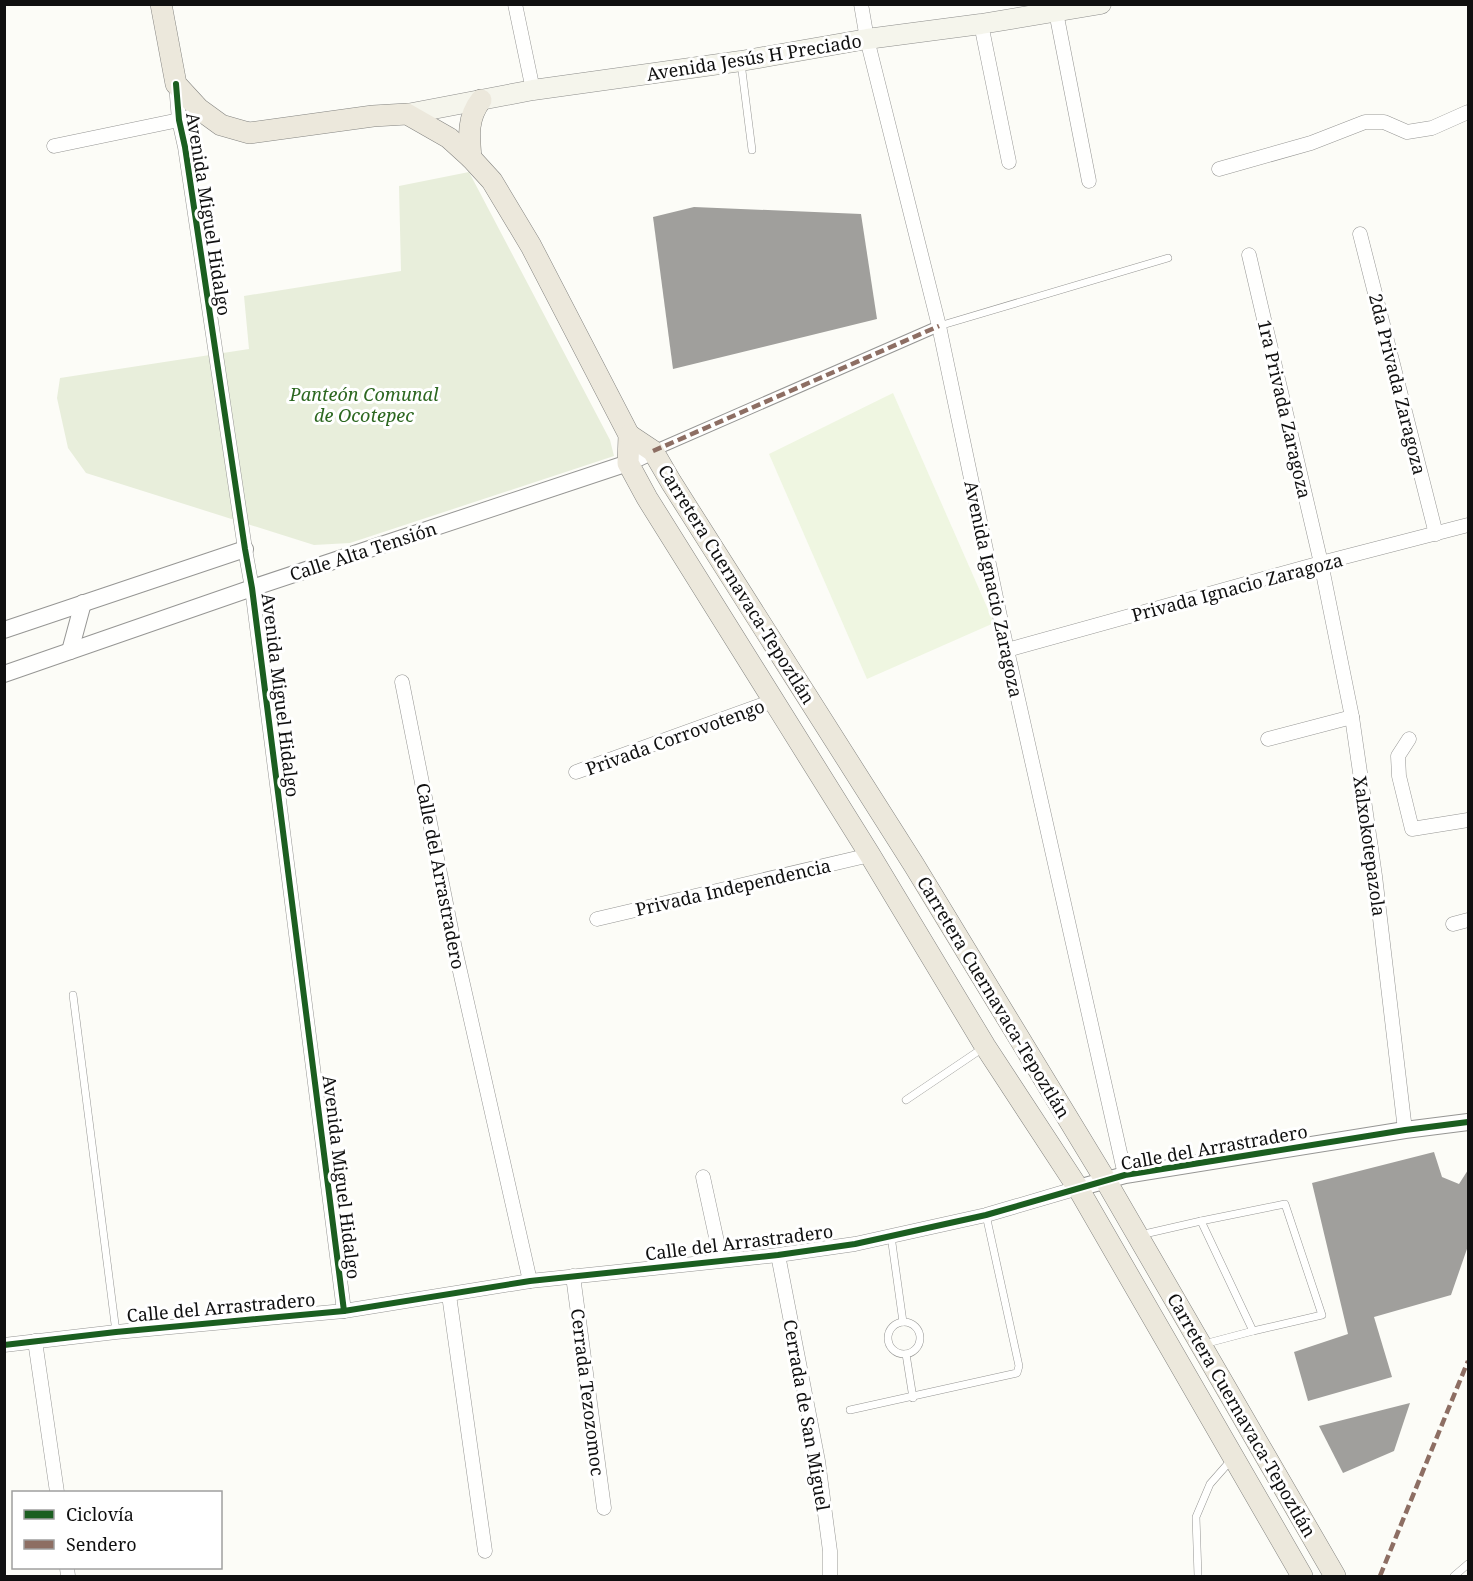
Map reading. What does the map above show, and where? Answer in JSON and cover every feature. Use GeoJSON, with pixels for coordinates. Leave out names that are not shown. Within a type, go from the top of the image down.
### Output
{"type":"FeatureCollection","features":[{"type":"Feature","properties":{"kind":"main road","name":"Avenida Miguel Hidalgo"},"geometry":{"type":"LineString","coordinates":[[161,4],[176,84]]}},
{"type":"Feature","properties":{"kind":"main road","name":"Avenida Jesús H Preciado"},"geometry":{"type":"LineString","coordinates":[[407,114],[534,90],[741,62],[867,39],[981,24],[1101,4]]}},
{"type":"Feature","properties":{"kind":"main road"},"geometry":{"type":"LineString","coordinates":[[176,84],[199,109],[221,125],[249,133],[373,116],[407,114]]}},
{"type":"Feature","properties":{"kind":"main road"},"geometry":{"type":"LineString","coordinates":[[471,158],[470,123],[481,100]]}},
{"type":"Feature","properties":{"kind":"main road","name":"Carretera Cuernavaca-Tepoztlán"},"geometry":{"type":"LineString","coordinates":[[407,114],[449,138],[492,181],[531,246],[629,435],[653,451],[1115,1178],[1138,1235],[1335,1576]]}},
{"type":"Feature","properties":{"kind":"main road","name":"Carretera Cuernavaca-Tepoztlán"},"geometry":{"type":"LineString","coordinates":[[629,435],[628,463],[654,508],[870,855],[985,1046],[1078,1188],[1302,1576]]}},
{"type":"Feature","properties":{"kind":"street"},"geometry":{"type":"LineString","coordinates":[[515,4],[534,90]]}},
{"type":"Feature","properties":{"kind":"street","name":"Avenida Ignacio Zaragoza"},"geometry":{"type":"LineString","coordinates":[[861,4],[867,39],[939,326],[1115,1178]]}},
{"type":"Feature","properties":{"kind":"street"},"geometry":{"type":"LineString","coordinates":[[1056,12],[1089,181]]}},
{"type":"Feature","properties":{"kind":"street"},"geometry":{"type":"LineString","coordinates":[[981,24],[1009,162]]}},
{"type":"Feature","properties":{"kind":"street","name":"Avenida Miguel Hidalgo"},"geometry":{"type":"LineString","coordinates":[[176,84],[178,120],[185,147],[252,588],[344,1311]]}},
{"type":"Feature","properties":{"kind":"street"},"geometry":{"type":"LineString","coordinates":[[1219,170],[1311,143],[1365,122],[1384,122],[1407,132],[1432,128],[1468,112]]}},
{"type":"Feature","properties":{"kind":"street"},"geometry":{"type":"LineString","coordinates":[[54,146],[178,120]]}},
{"type":"Feature","properties":{"kind":"street","name":"2da Privada Zaragoza"},"geometry":{"type":"LineString","coordinates":[[1360,234],[1436,534]]}},
{"type":"Feature","properties":{"kind":"street","name":"1ra Privada Zaragoza"},"geometry":{"type":"LineString","coordinates":[[1249,255],[1321,563]]}},
{"type":"Feature","properties":{"kind":"street"},"geometry":{"type":"LineString","coordinates":[[653,451],[939,326]]}},
{"type":"Feature","properties":{"kind":"street","name":"Calle Alta Tensión"},"geometry":{"type":"LineString","coordinates":[[4,674],[252,588],[628,463],[653,451]]}},
{"type":"Feature","properties":{"kind":"street","name":"Privada Ignacio Zaragoza"},"geometry":{"type":"LineString","coordinates":[[1007,650],[1468,525]]}},
{"type":"Feature","properties":{"kind":"street"},"geometry":{"type":"LineString","coordinates":[[4,630],[245,549]]}},
{"type":"Feature","properties":{"kind":"street","name":"Xalxokotepazola"},"geometry":{"type":"LineString","coordinates":[[1321,563],[1352,717],[1375,876],[1405,1130]]}},
{"type":"Feature","properties":{"kind":"street"},"geometry":{"type":"LineString","coordinates":[[70,651],[83,603]]}},
{"type":"Feature","properties":{"kind":"street","name":"Calle del Arrastradero"},"geometry":{"type":"LineString","coordinates":[[402,682],[455,949],[530,1281]]}},
{"type":"Feature","properties":{"kind":"street","name":"Privada Corrovotengo"},"geometry":{"type":"LineString","coordinates":[[576,772],[773,701]]}},
{"type":"Feature","properties":{"kind":"street"},"geometry":{"type":"LineString","coordinates":[[1268,739],[1352,717]]}},
{"type":"Feature","properties":{"kind":"street"},"geometry":{"type":"LineString","coordinates":[[1409,739],[1398,756],[1399,776],[1412,829],[1468,820]]}},
{"type":"Feature","properties":{"kind":"street","name":"Privada Independencia"},"geometry":{"type":"LineString","coordinates":[[597,919],[870,855]]}},
{"type":"Feature","properties":{"kind":"street"},"geometry":{"type":"LineString","coordinates":[[1453,924],[1468,920]]}},
{"type":"Feature","properties":{"kind":"street","name":"Calle del Arrastradero"},"geometry":{"type":"LineString","coordinates":[[4,1345],[344,1311],[530,1281],[778,1255],[855,1244],[986,1215],[1115,1178],[1405,1130],[1468,1122]]}},
{"type":"Feature","properties":{"kind":"street"},"geometry":{"type":"LineString","coordinates":[[703,1177],[721,1260]]}},
{"type":"Feature","properties":{"kind":"street","name":"Cerrada de San Miguel"},"geometry":{"type":"LineString","coordinates":[[778,1255],[818,1461],[830,1551],[830,1576]]}},
{"type":"Feature","properties":{"kind":"street","name":"Cerrada Tezozomoc"},"geometry":{"type":"LineString","coordinates":[[573,1276],[604,1508]]}},
{"type":"Feature","properties":{"kind":"street"},"geometry":{"type":"LineString","coordinates":[[449,1295],[485,1551]]}},
{"type":"Feature","properties":{"kind":"street"},"geometry":{"type":"LineString","coordinates":[[35,1341],[57,1491]]}},
{"type":"Feature","properties":{"kind":"lane"},"geometry":{"type":"LineString","coordinates":[[741,62],[752,150]]}},
{"type":"Feature","properties":{"kind":"lane"},"geometry":{"type":"LineString","coordinates":[[939,326],[1168,258]]}},
{"type":"Feature","properties":{"kind":"lane"},"geometry":{"type":"LineString","coordinates":[[73,996],[116,1332]]}},
{"type":"Feature","properties":{"kind":"lane"},"geometry":{"type":"LineString","coordinates":[[906,1100],[985,1046]]}},
{"type":"Feature","properties":{"kind":"lane"},"geometry":{"type":"LineString","coordinates":[[1138,1235],[1285,1203],[1322,1315],[1202,1345]]}},
{"type":"Feature","properties":{"kind":"lane"},"geometry":{"type":"LineString","coordinates":[[850,1410],[913,1398],[1017,1373],[1019,1366],[986,1215]]}},
{"type":"Feature","properties":{"kind":"lane"},"geometry":{"type":"LineString","coordinates":[[1202,1221],[1253,1331]]}},
{"type":"Feature","properties":{"kind":"lane"},"geometry":{"type":"LineString","coordinates":[[891,1236],[903,1322]]}},
{"type":"Feature","properties":{"kind":"lane"},"geometry":{"type":"LineString","coordinates":[[903,1322],[916,1327],[919,1334],[917,1347],[906,1354],[892,1349],[888,1336],[896,1324],[903,1322]]}},
{"type":"Feature","properties":{"kind":"lane"},"geometry":{"type":"LineString","coordinates":[[906,1354],[913,1398]]}},
{"type":"Feature","properties":{"kind":"lane"},"geometry":{"type":"LineString","coordinates":[[1198,1576],[1196,1517],[1210,1484],[1234,1457]]}},
{"type":"Feature","properties":{"kind":"lane"},"geometry":{"type":"LineString","coordinates":[[1455,1576],[1468,1564]]}},
{"type":"Feature","properties":{"kind":"green space","name":"Panteón Comunal de Ocotepec"},"geometry":{"type":"Polygon","coordinates":[[[469,172],[610,440],[614,456],[350,543],[314,545],[86,473],[68,448],[57,398],[60,378],[249,349],[244,296],[401,271],[399,186],[469,172]]]}},
{"type":"Feature","properties":{"kind":"green space"},"geometry":{"type":"Polygon","coordinates":[[[893,393],[994,623],[867,679],[769,454],[893,393]]]}},
{"type":"Feature","properties":{"kind":"building"},"geometry":{"type":"Polygon","coordinates":[[[694,207],[861,214],[877,319],[673,369],[653,217],[694,207]]]}},
{"type":"Feature","properties":{"kind":"building"},"geometry":{"type":"Polygon","coordinates":[[[1434,1152],[1442,1177],[1459,1184],[1468,1170],[1468,1246],[1451,1295],[1374,1317],[1392,1377],[1308,1401],[1294,1352],[1348,1334],[1312,1183],[1434,1152]]]}},
{"type":"Feature","properties":{"kind":"building"},"geometry":{"type":"Polygon","coordinates":[[[1410,1403],[1394,1451],[1343,1473],[1319,1426],[1410,1403]]]}},
{"type":"Feature","properties":{"kind":"marked path"},"geometry":{"type":"LineString","coordinates":[[653,451],[939,326]]}},
{"type":"Feature","properties":{"kind":"marked path"},"geometry":{"type":"LineString","coordinates":[[1380,1576],[1468,1361]]}},
{"type":"Feature","properties":{"kind":"cycle path"},"geometry":{"type":"LineString","coordinates":[[176,84],[179,120],[252,588],[344,1311]]}},
{"type":"Feature","properties":{"kind":"cycle path"},"geometry":{"type":"LineString","coordinates":[[4,1345],[344,1311],[530,1281],[778,1255],[855,1244],[986,1215],[1125,1175],[1468,1122]]}}]}
